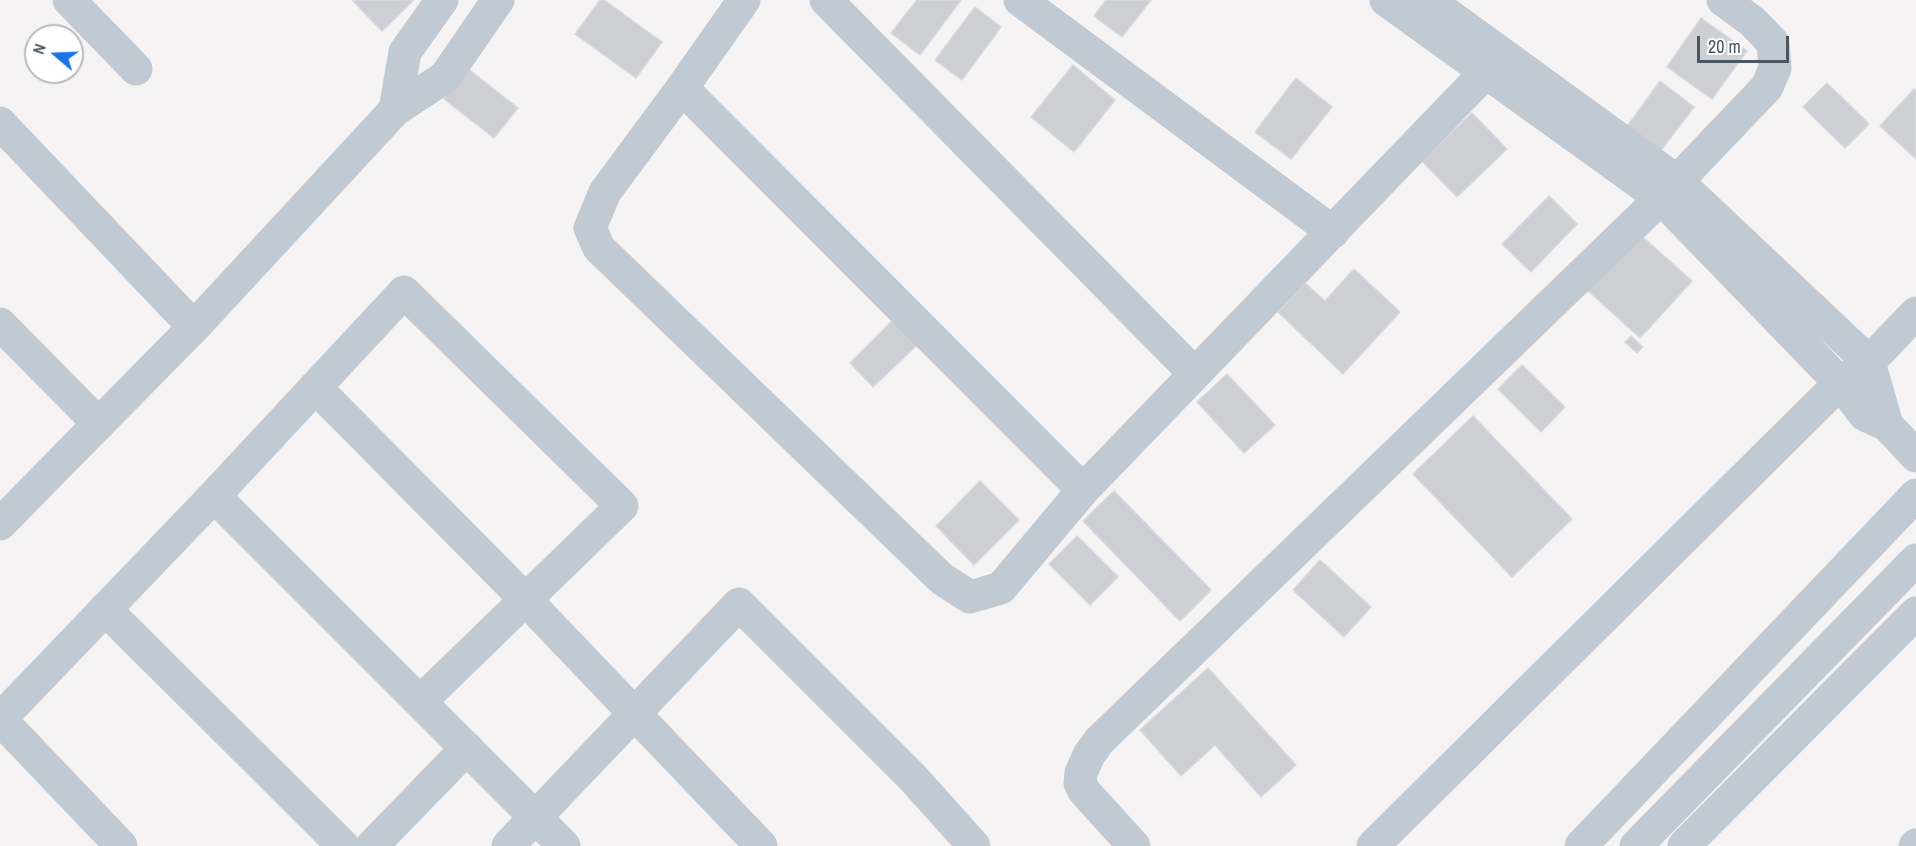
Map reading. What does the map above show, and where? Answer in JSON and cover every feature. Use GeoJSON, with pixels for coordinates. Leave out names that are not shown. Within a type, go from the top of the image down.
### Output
{"type":"FeatureCollection","features":[{"type":"Feature","properties":{"kind":"street"},"geometry":{"type":"LineString","coordinates":[[69,0],[136,69]]}},
{"type":"Feature","properties":{"kind":"street"},"geometry":{"type":"LineString","coordinates":[[395,110],[405,52],[442,0]]}},
{"type":"Feature","properties":{"kind":"street"},"geometry":{"type":"LineString","coordinates":[[5,511],[99,424],[194,327],[395,110],[445,77],[498,0]]}},
{"type":"Feature","properties":{"kind":"street"},"geometry":{"type":"LineString","coordinates":[[744,0],[605,192],[590,228],[599,248],[942,579],[970,597],[1001,588],[1083,490],[1486,72]]}},
{"type":"Feature","properties":{"kind":"street"},"geometry":{"type":"LineString","coordinates":[[826,0],[1195,374]]}},
{"type":"Feature","properties":{"kind":"street"},"geometry":{"type":"LineString","coordinates":[[1020,0],[1333,232]]}},
{"type":"Feature","properties":{"kind":"street"},"geometry":{"type":"LineString","coordinates":[[1386,0],[1486,72],[1669,189],[1840,383],[1865,415],[1887,425],[1916,456]]}},
{"type":"Feature","properties":{"kind":"street"},"geometry":{"type":"LineString","coordinates":[[1428,0],[1669,189],[1869,362],[1887,425]]}},
{"type":"Feature","properties":{"kind":"street"},"geometry":{"type":"LineString","coordinates":[[1134,846],[1084,792],[1080,783],[1084,763],[1099,741],[1669,189],[1767,87],[1775,68],[1773,43],[1753,22],[1723,0]]}},
{"type":"Feature","properties":{"kind":"street"},"geometry":{"type":"LineString","coordinates":[[682,88],[1083,490]]}},
{"type":"Feature","properties":{"kind":"street"},"geometry":{"type":"LineString","coordinates":[[0,123],[194,327]]}},
{"type":"Feature","properties":{"kind":"street"},"geometry":{"type":"LineString","coordinates":[[120,846],[0,719],[214,496],[404,292],[622,506],[421,701]]}},
{"type":"Feature","properties":{"kind":"street"},"geometry":{"type":"LineString","coordinates":[[1373,846],[1840,383],[1869,362],[1916,313]]}},
{"type":"Feature","properties":{"kind":"street"},"geometry":{"type":"LineString","coordinates":[[0,324],[99,424]]}},
{"type":"Feature","properties":{"kind":"street"},"geometry":{"type":"LineString","coordinates":[[315,387],[526,600],[761,846]]}},
{"type":"Feature","properties":{"kind":"street"},"geometry":{"type":"LineString","coordinates":[[1594,841],[1916,495]]}},
{"type":"Feature","properties":{"kind":"street"},"geometry":{"type":"LineString","coordinates":[[214,496],[564,846]]}},
{"type":"Feature","properties":{"kind":"street"},"geometry":{"type":"LineString","coordinates":[[1636,846],[1916,561]]}},
{"type":"Feature","properties":{"kind":"street"},"geometry":{"type":"LineString","coordinates":[[508,846],[739,604],[913,778],[974,846]]}},
{"type":"Feature","properties":{"kind":"street"},"geometry":{"type":"LineString","coordinates":[[105,609],[343,846]]}},
{"type":"Feature","properties":{"kind":"street"},"geometry":{"type":"LineString","coordinates":[[1684,846],[1916,613]]}},
{"type":"Feature","properties":{"kind":"street"},"geometry":{"type":"LineString","coordinates":[[372,846],[467,748]]}},
{"type":"Feature","properties":{"kind":"building"},"geometry":{"type":"Polygon","coordinates":[[[352,0],[414,0],[382,31],[352,0]]]}},
{"type":"Feature","properties":{"kind":"building"},"geometry":{"type":"Polygon","coordinates":[[[600,0],[604,0],[662,42],[636,78],[575,34],[600,0]]]}},
{"type":"Feature","properties":{"kind":"building"},"geometry":{"type":"Polygon","coordinates":[[[917,0],[961,0],[920,55],[891,33],[917,0]]]}},
{"type":"Feature","properties":{"kind":"building"},"geometry":{"type":"Polygon","coordinates":[[[1106,0],[1151,0],[1122,37],[1094,16],[1106,0]]]}},
{"type":"Feature","properties":{"kind":"building"},"geometry":{"type":"Polygon","coordinates":[[[975,7],[1001,27],[962,80],[935,60],[975,7]]]}},
{"type":"Feature","properties":{"kind":"building"},"geometry":{"type":"Polygon","coordinates":[[[1701,18],[1747,51],[1712,99],[1667,67],[1701,18]]]}},
{"type":"Feature","properties":{"kind":"building"},"geometry":{"type":"Polygon","coordinates":[[[1073,65],[1115,100],[1074,152],[1031,117],[1073,65]]]}},
{"type":"Feature","properties":{"kind":"building"},"geometry":{"type":"Polygon","coordinates":[[[467,68],[518,108],[494,138],[444,99],[467,68]]]}},
{"type":"Feature","properties":{"kind":"building"},"geometry":{"type":"Polygon","coordinates":[[[1296,78],[1332,107],[1291,159],[1255,132],[1296,78]]]}},
{"type":"Feature","properties":{"kind":"building"},"geometry":{"type":"Polygon","coordinates":[[[1660,81],[1694,107],[1656,157],[1623,132],[1660,81]]]}},
{"type":"Feature","properties":{"kind":"building"},"geometry":{"type":"Polygon","coordinates":[[[1827,83],[1869,124],[1845,148],[1803,107],[1827,83]]]}},
{"type":"Feature","properties":{"kind":"building"},"geometry":{"type":"Polygon","coordinates":[[[1914,89],[1916,91],[1916,159],[1880,126],[1914,89]]]}},
{"type":"Feature","properties":{"kind":"building"},"geometry":{"type":"Polygon","coordinates":[[[1472,113],[1507,149],[1457,197],[1422,161],[1472,113]]]}},
{"type":"Feature","properties":{"kind":"building"},"geometry":{"type":"Polygon","coordinates":[[[1549,196],[1577,224],[1531,272],[1502,244],[1549,196]]]}},
{"type":"Feature","properties":{"kind":"building"},"geometry":{"type":"Polygon","coordinates":[[[1635,230],[1692,281],[1640,338],[1584,287],[1635,230]]]}},
{"type":"Feature","properties":{"kind":"building"},"geometry":{"type":"Polygon","coordinates":[[[1354,269],[1400,312],[1343,374],[1278,312],[1305,283],[1325,301],[1354,269]]]}},
{"type":"Feature","properties":{"kind":"building"},"geometry":{"type":"Polygon","coordinates":[[[893,320],[917,345],[873,387],[850,363],[893,320]]]}},
{"type":"Feature","properties":{"kind":"building"},"geometry":{"type":"Polygon","coordinates":[[[1631,336],[1643,347],[1637,353],[1625,342],[1631,336]]]}},
{"type":"Feature","properties":{"kind":"building"},"geometry":{"type":"Polygon","coordinates":[[[1522,365],[1565,407],[1541,432],[1498,389],[1522,365]]]}},
{"type":"Feature","properties":{"kind":"building"},"geometry":{"type":"Polygon","coordinates":[[[1227,374],[1275,425],[1244,453],[1197,402],[1227,374]]]}},
{"type":"Feature","properties":{"kind":"building"},"geometry":{"type":"Polygon","coordinates":[[[1473,416],[1572,519],[1512,577],[1413,474],[1473,416]]]}},
{"type":"Feature","properties":{"kind":"building"},"geometry":{"type":"Polygon","coordinates":[[[980,481],[1019,520],[974,565],[936,526],[980,481]]]}},
{"type":"Feature","properties":{"kind":"building"},"geometry":{"type":"Polygon","coordinates":[[[1114,491],[1211,590],[1180,621],[1083,521],[1114,491]]]}},
{"type":"Feature","properties":{"kind":"building"},"geometry":{"type":"Polygon","coordinates":[[[1077,536],[1118,577],[1090,605],[1049,564],[1077,536]]]}},
{"type":"Feature","properties":{"kind":"building"},"geometry":{"type":"Polygon","coordinates":[[[1320,560],[1371,607],[1344,637],[1293,590],[1320,560]]]}},
{"type":"Feature","properties":{"kind":"building"},"geometry":{"type":"Polygon","coordinates":[[[1208,668],[1296,765],[1261,797],[1215,745],[1181,776],[1140,730],[1208,668]]]}}]}
